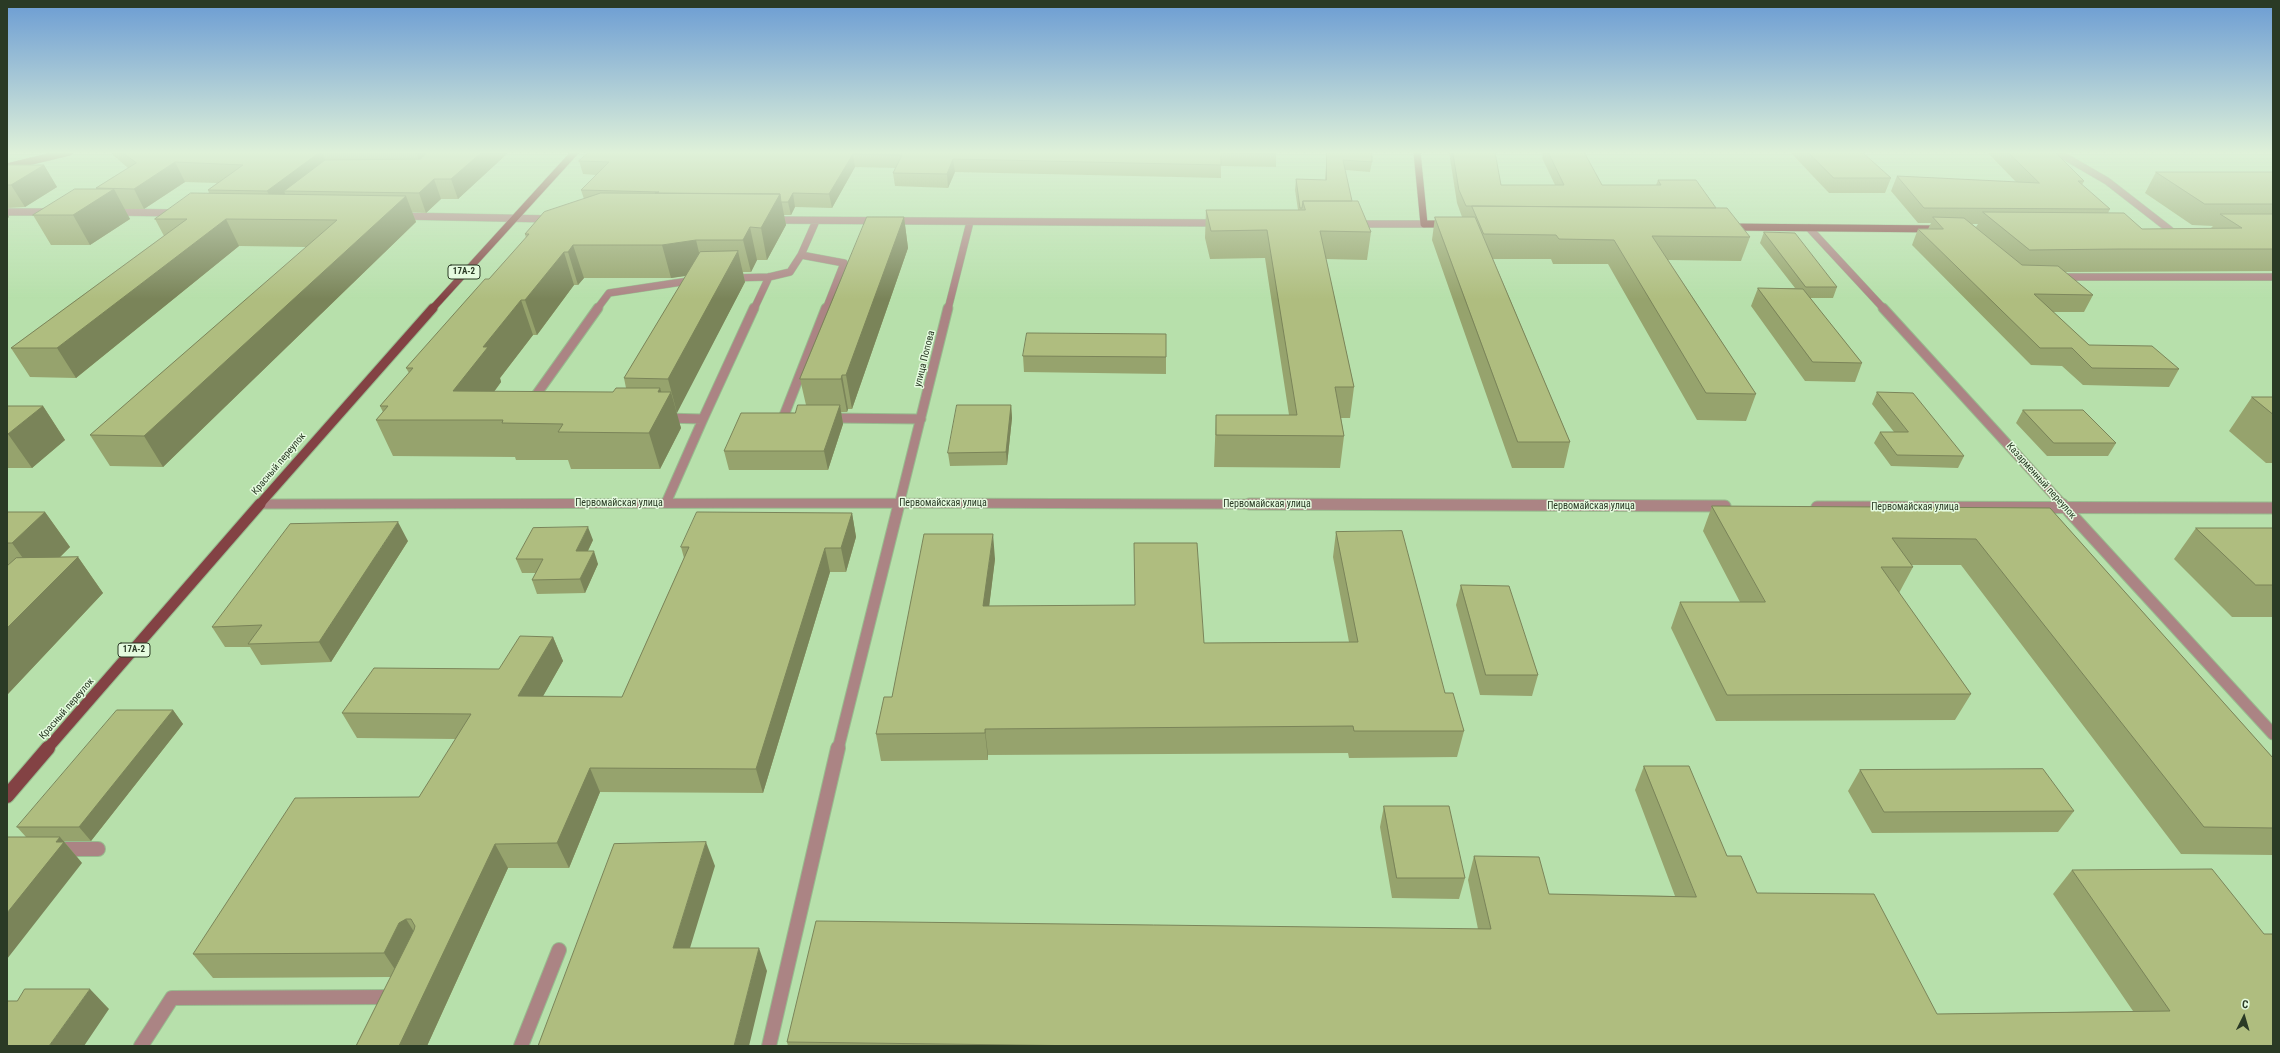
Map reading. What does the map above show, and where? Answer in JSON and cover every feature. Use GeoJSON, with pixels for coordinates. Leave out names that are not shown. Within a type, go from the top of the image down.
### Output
{"type":"FeatureCollection","features":[{"type":"Feature","properties":{"kind":"main road","name":"Красный переулок"},"geometry":{"type":"LineString","coordinates":[[7,796],[355,394],[528,201]]}},
{"type":"Feature","properties":{"kind":"main road"},"geometry":{"type":"LineString","coordinates":[[1422,201],[1424,224],[1456,224]]}},
{"type":"Feature","properties":{"kind":"main road"},"geometry":{"type":"LineString","coordinates":[[1724,227],[1952,229]]}},
{"type":"Feature","properties":{"kind":"main road"},"geometry":{"type":"LineString","coordinates":[[2155,230],[2178,230]]}},
{"type":"Feature","properties":{"kind":"street"},"geometry":{"type":"LineString","coordinates":[[2133,201],[2170,230]]}},
{"type":"Feature","properties":{"kind":"street"},"geometry":{"type":"LineString","coordinates":[[7,212],[61,212]]}},
{"type":"Feature","properties":{"kind":"street"},"geometry":{"type":"LineString","coordinates":[[104,212],[184,214]]}},
{"type":"Feature","properties":{"kind":"street"},"geometry":{"type":"LineString","coordinates":[[396,216],[558,219]]}},
{"type":"Feature","properties":{"kind":"street"},"geometry":{"type":"LineString","coordinates":[[762,220],[1225,223]]}},
{"type":"Feature","properties":{"kind":"street"},"geometry":{"type":"LineString","coordinates":[[718,278],[769,277],[790,272],[801,255],[816,221]]}},
{"type":"Feature","properties":{"kind":"street","name":"улица Попова"},"geometry":{"type":"LineString","coordinates":[[769,1046],[816,838],[901,503],[970,222]]}},
{"type":"Feature","properties":{"kind":"street"},"geometry":{"type":"LineString","coordinates":[[1344,224],[1424,224]]}},
{"type":"Feature","properties":{"kind":"street","name":"Казарменный переулок"},"geometry":{"type":"LineString","coordinates":[[1809,228],[2273,734]]}},
{"type":"Feature","properties":{"kind":"street"},"geometry":{"type":"LineString","coordinates":[[798,418],[783,418],[844,263],[801,255]]}},
{"type":"Feature","properties":{"kind":"street"},"geometry":{"type":"LineString","coordinates":[[666,503],[769,277]]}},
{"type":"Feature","properties":{"kind":"street"},"geometry":{"type":"LineString","coordinates":[[2048,277],[2273,278]]}},
{"type":"Feature","properties":{"kind":"street"},"geometry":{"type":"LineString","coordinates":[[525,410],[609,293],[704,278]]}},
{"type":"Feature","properties":{"kind":"street"},"geometry":{"type":"LineString","coordinates":[[655,418],[703,419]]}},
{"type":"Feature","properties":{"kind":"street"},"geometry":{"type":"LineString","coordinates":[[821,418],[921,419]]}},
{"type":"Feature","properties":{"kind":"street","name":"Первомайская улица"},"geometry":{"type":"LineString","coordinates":[[261,504],[901,503],[1738,506]]}},
{"type":"Feature","properties":{"kind":"street","name":"Первомайская улица"},"geometry":{"type":"LineString","coordinates":[[1810,506],[2273,508]]}},
{"type":"Feature","properties":{"kind":"street"},"geometry":{"type":"LineString","coordinates":[[45,849],[98,849]]}},
{"type":"Feature","properties":{"kind":"street"},"geometry":{"type":"LineString","coordinates":[[521,1046],[559,950]]}},
{"type":"Feature","properties":{"kind":"street"},"geometry":{"type":"LineString","coordinates":[[141,1046],[172,998],[401,993],[393,1011]]}},
{"type":"Feature","properties":{"kind":"building"},"geometry":{"type":"Polygon","coordinates":[[[55,201],[95,201],[73,215],[33,215],[55,201]]]}},
{"type":"Feature","properties":{"kind":"building"},"geometry":{"type":"Polygon","coordinates":[[[180,201],[400,201],[144,436],[90,435],[337,220],[226,219],[57,348],[11,348],[187,219],[155,219],[180,201]]]}},
{"type":"Feature","properties":{"kind":"building"},"geometry":{"type":"Polygon","coordinates":[[[577,201],[776,201],[761,228],[750,227],[743,240],[696,240],[662,245],[573,245],[568,252],[564,252],[525,300],[521,300],[483,347],[488,347],[453,391],[613,392],[616,388],[660,388],[658,392],[671,392],[649,433],[558,432],[563,424],[502,423],[503,420],[376,420],[388,406],[380,406],[413,368],[406,368],[485,279],[489,279],[529,234],[525,234],[544,212],[577,201]]]}},
{"type":"Feature","properties":{"kind":"building"},"geometry":{"type":"Polygon","coordinates":[[[1299,201],[1303,201],[1302,208],[1300,208],[1299,201]]]}},
{"type":"Feature","properties":{"kind":"building"},"geometry":{"type":"Polygon","coordinates":[[[1303,201],[1358,201],[1371,232],[1320,231],[1354,387],[1335,387],[1344,436],[1216,435],[1216,415],[1297,415],[1267,230],[1211,231],[1206,210],[1305,210],[1303,201]]]}},
{"type":"Feature","properties":{"kind":"building"},"geometry":{"type":"Polygon","coordinates":[[[1464,201],[1711,201],[1716,208],[1466,206],[1464,201]]]}},
{"type":"Feature","properties":{"kind":"building"},"geometry":{"type":"Polygon","coordinates":[[[1918,201],[2101,201],[2110,209],[1924,208],[1918,201]]]}},
{"type":"Feature","properties":{"kind":"building"},"geometry":{"type":"Polygon","coordinates":[[[2201,201],[2273,201],[2273,204],[2205,204],[2201,201]]]}},
{"type":"Feature","properties":{"kind":"building"},"geometry":{"type":"Polygon","coordinates":[[[1472,206],[1727,208],[1750,237],[1652,236],[1756,394],[1706,393],[1614,240],[1559,239],[1556,235],[1484,234],[1472,206]]]}},
{"type":"Feature","properties":{"kind":"building"},"geometry":{"type":"Polygon","coordinates":[[[1983,212],[2124,213],[2142,229],[2242,228],[2220,214],[2273,214],[2273,249],[2030,250],[1983,212]]]}},
{"type":"Feature","properties":{"kind":"building"},"geometry":{"type":"Polygon","coordinates":[[[867,217],[904,217],[846,375],[842,375],[841,379],[800,379],[867,217]]]}},
{"type":"Feature","properties":{"kind":"building"},"geometry":{"type":"Polygon","coordinates":[[[1435,217],[1475,217],[1570,442],[1518,442],[1435,217]]]}},
{"type":"Feature","properties":{"kind":"building"},"geometry":{"type":"Polygon","coordinates":[[[1933,217],[1964,218],[2022,265],[2058,266],[2093,295],[2034,294],[2089,345],[2152,346],[2179,369],[2092,368],[2072,348],[2040,348],[1918,229],[1943,229],[1933,217]]]}},
{"type":"Feature","properties":{"kind":"building"},"geometry":{"type":"Polygon","coordinates":[[[1764,232],[1795,233],[1837,287],[1806,287],[1764,232]]]}},
{"type":"Feature","properties":{"kind":"building"},"geometry":{"type":"Polygon","coordinates":[[[738,251],[668,379],[624,378],[700,252],[738,251]]]}},
{"type":"Feature","properties":{"kind":"building"},"geometry":{"type":"Polygon","coordinates":[[[1758,288],[1803,289],[1862,363],[1813,362],[1758,288]]]}},
{"type":"Feature","properties":{"kind":"building"},"geometry":{"type":"Polygon","coordinates":[[[1027,333],[1166,334],[1166,357],[1023,356],[1027,333]]]}},
{"type":"Feature","properties":{"kind":"building"},"geometry":{"type":"Polygon","coordinates":[[[1877,392],[1913,393],[1964,456],[1897,455],[1880,432],[1908,432],[1877,392]]]}},
{"type":"Feature","properties":{"kind":"building"},"geometry":{"type":"Polygon","coordinates":[[[2252,397],[2273,397],[2273,414],[2252,397]]]}},
{"type":"Feature","properties":{"kind":"building"},"geometry":{"type":"Polygon","coordinates":[[[798,405],[840,405],[824,451],[724,451],[741,413],[795,413],[798,405]]]}},
{"type":"Feature","properties":{"kind":"building"},"geometry":{"type":"Polygon","coordinates":[[[957,405],[1011,405],[1006,452],[948,453],[957,405]]]}},
{"type":"Feature","properties":{"kind":"building"},"geometry":{"type":"Polygon","coordinates":[[[7,406],[43,406],[7,434],[7,406]]]}},
{"type":"Feature","properties":{"kind":"building"},"geometry":{"type":"Polygon","coordinates":[[[2023,410],[2083,410],[2116,443],[2054,443],[2023,410]]]}},
{"type":"Feature","properties":{"kind":"building"},"geometry":{"type":"Polygon","coordinates":[[[1712,506],[2050,508],[2273,758],[2273,828],[2204,827],[1976,539],[1892,538],[1913,567],[1881,567],[1971,694],[1727,695],[1680,602],[1765,602],[1712,506]]]}},
{"type":"Feature","properties":{"kind":"building"},"geometry":{"type":"Polygon","coordinates":[[[7,512],[45,512],[12,543],[7,543],[7,512]]]}},
{"type":"Feature","properties":{"kind":"building"},"geometry":{"type":"Polygon","coordinates":[[[697,512],[852,513],[841,548],[825,548],[756,769],[590,768],[557,843],[495,844],[399,1046],[356,1046],[414,930],[415,926],[411,919],[406,919],[399,923],[384,953],[193,954],[295,798],[419,797],[471,714],[342,713],[374,668],[499,669],[520,636],[553,637],[518,696],[622,697],[689,547],[681,547],[697,512]]]}},
{"type":"Feature","properties":{"kind":"building"},"geometry":{"type":"Polygon","coordinates":[[[398,522],[319,642],[248,644],[262,625],[212,627],[290,524],[398,522]]]}},
{"type":"Feature","properties":{"kind":"building"},"geometry":{"type":"Polygon","coordinates":[[[588,527],[576,551],[594,551],[580,579],[532,580],[543,559],[516,559],[533,528],[588,527]]]}},
{"type":"Feature","properties":{"kind":"building"},"geometry":{"type":"Polygon","coordinates":[[[2196,528],[2273,528],[2273,585],[2256,585],[2196,528]]]}},
{"type":"Feature","properties":{"kind":"building"},"geometry":{"type":"Polygon","coordinates":[[[1402,531],[1445,693],[1453,693],[1464,731],[1354,731],[1353,726],[985,729],[985,733],[876,734],[884,697],[892,697],[924,534],[993,534],[983,606],[1135,605],[1134,543],[1197,543],[1204,643],[1358,642],[1336,532],[1402,531]]]}},
{"type":"Feature","properties":{"kind":"building"},"geometry":{"type":"Polygon","coordinates":[[[78,557],[7,628],[7,566],[16,558],[78,557]]]}},
{"type":"Feature","properties":{"kind":"building"},"geometry":{"type":"Polygon","coordinates":[[[1461,585],[1509,586],[1538,675],[1486,675],[1461,585]]]}},
{"type":"Feature","properties":{"kind":"building"},"geometry":{"type":"Polygon","coordinates":[[[117,710],[173,710],[79,827],[17,827],[117,710]]]}},
{"type":"Feature","properties":{"kind":"building"},"geometry":{"type":"Polygon","coordinates":[[[1644,766],[1689,766],[1727,856],[1741,856],[1757,893],[1874,894],[1937,1014],[2170,1011],[2072,870],[2212,869],[2264,934],[2273,934],[2273,1046],[1092,1046],[787,1042],[816,921],[1491,929],[1474,856],[1539,857],[1549,894],[1696,897],[1644,766]]]}},
{"type":"Feature","properties":{"kind":"building"},"geometry":{"type":"Polygon","coordinates":[[[2043,769],[2074,811],[1884,812],[1860,770],[2043,769]]]}},
{"type":"Feature","properties":{"kind":"building"},"geometry":{"type":"Polygon","coordinates":[[[1384,806],[1449,806],[1465,878],[1397,878],[1384,806]]]}},
{"type":"Feature","properties":{"kind":"building"},"geometry":{"type":"Polygon","coordinates":[[[7,837],[60,837],[56,842],[64,842],[7,913],[7,837]]]}},
{"type":"Feature","properties":{"kind":"building"},"geometry":{"type":"Polygon","coordinates":[[[706,842],[673,948],[759,948],[734,1046],[538,1046],[614,844],[706,842]]]}},
{"type":"Feature","properties":{"kind":"building"},"geometry":{"type":"Polygon","coordinates":[[[25,989],[90,989],[49,1046],[7,1046],[7,1001],[17,1001],[25,989]]]}}]}
